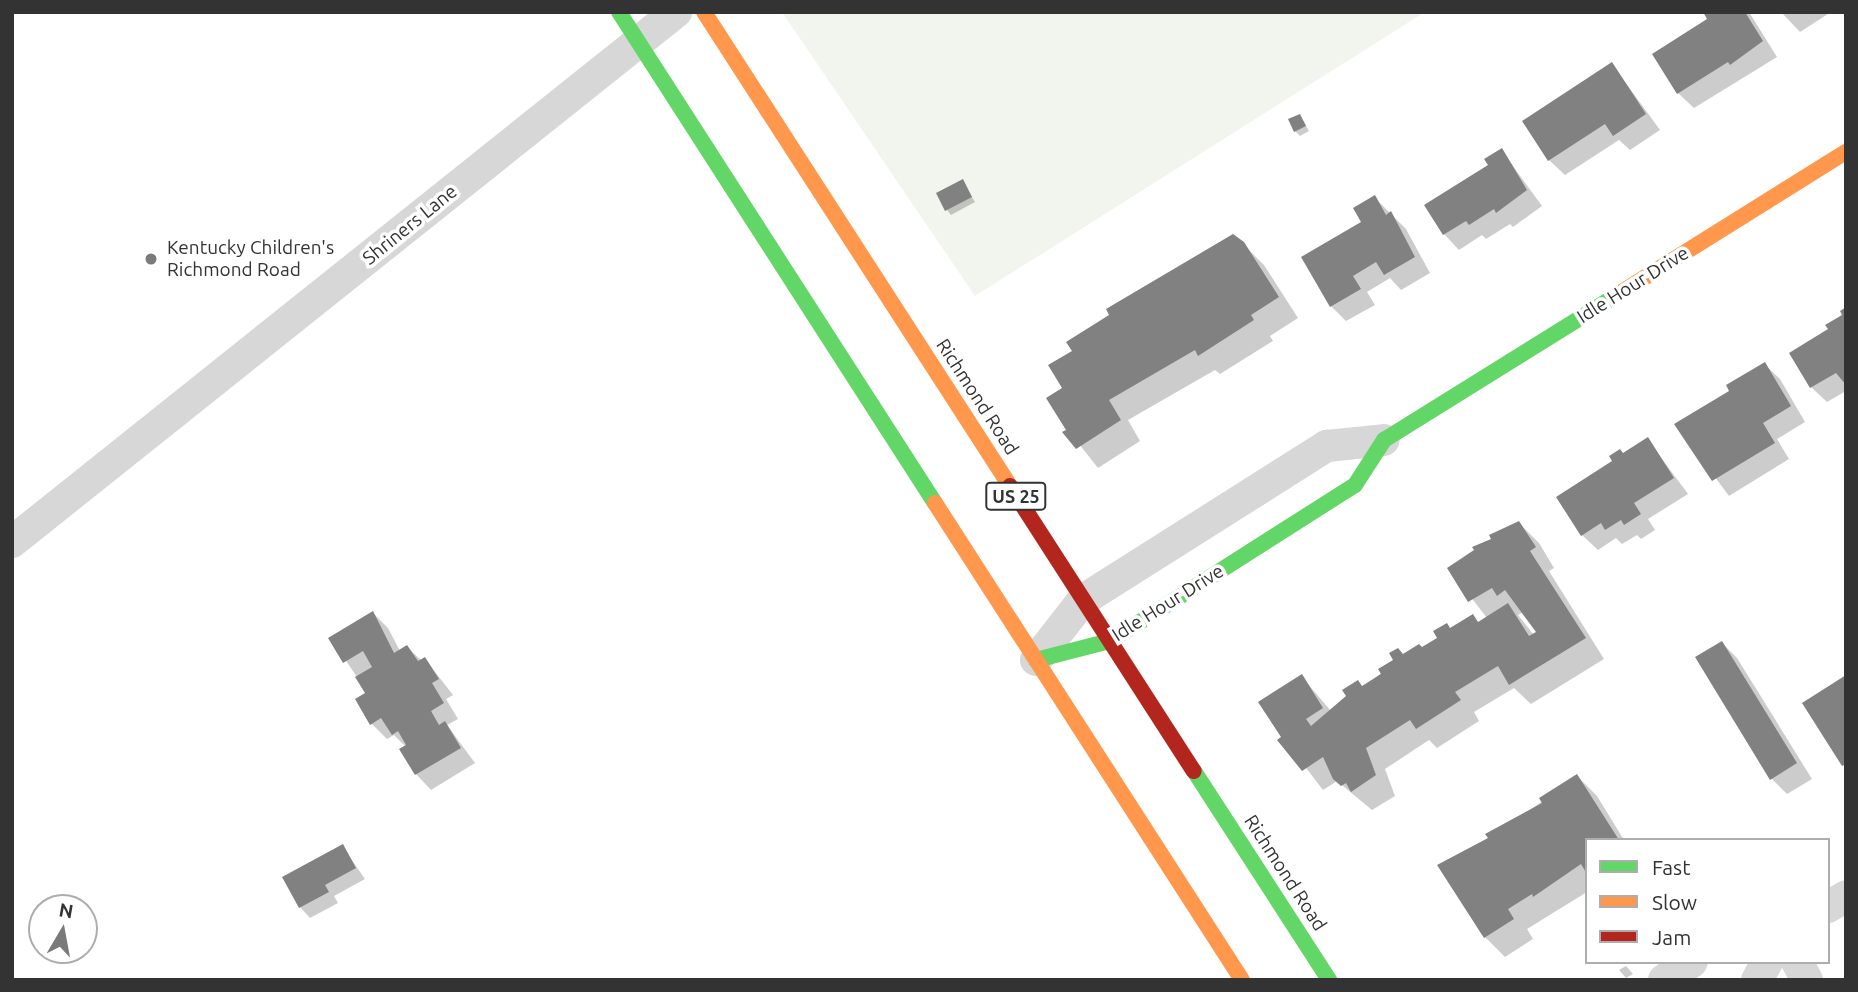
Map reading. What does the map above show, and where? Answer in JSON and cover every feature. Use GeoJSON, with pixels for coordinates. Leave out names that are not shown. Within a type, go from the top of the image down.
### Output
{"type":"FeatureCollection","features":[{"type":"Feature","properties":{"kind":"main road"},"geometry":{"type":"LineString","coordinates":[[619,12],[1242,980]]}},
{"type":"Feature","properties":{"kind":"main road","name":"Richmond Road"},"geometry":{"type":"LineString","coordinates":[[704,12],[1329,980]]}},
{"type":"Feature","properties":{"kind":"main road","name":"Idle Hour Drive"},"geometry":{"type":"LineString","coordinates":[[1036,660],[1110,641],[1355,485],[1384,440],[1846,152]]}},
{"type":"Feature","properties":{"kind":"street","name":"Shriners Lane"},"geometry":{"type":"LineString","coordinates":[[12,542],[676,12]]}},
{"type":"Feature","properties":{"kind":"street","name":"Idle Hour Drive"},"geometry":{"type":"LineString","coordinates":[[1036,660],[1083,600],[1327,446],[1384,440]]}},
{"type":"Feature","properties":{"kind":"street"},"geometry":{"type":"LineString","coordinates":[[1830,906],[1846,896]]}},
{"type":"Feature","properties":{"kind":"street"},"geometry":{"type":"LineString","coordinates":[[1664,980],[1689,964]]}},
{"type":"Feature","properties":{"kind":"street"},"geometry":{"type":"LineString","coordinates":[[1757,980],[1766,964]]}},
{"type":"Feature","properties":{"kind":"street"},"geometry":{"type":"LineString","coordinates":[[1798,964],[1807,980]]}},
{"type":"Feature","properties":{"kind":"shaded area"},"geometry":{"type":"Polygon","coordinates":[[[782,12],[1425,12],[975,296],[782,12]]]}},
{"type":"Feature","properties":{"kind":"building"},"geometry":{"type":"Polygon","coordinates":[[[1703,12],[1745,12],[1763,41],[1730,65],[1728,62],[1677,94],[1652,54],[1707,19],[1703,12]]]}},
{"type":"Feature","properties":{"kind":"building"},"geometry":{"type":"Polygon","coordinates":[[[1612,62],[1646,114],[1613,136],[1605,124],[1548,161],[1522,121],[1612,62]]]}},
{"type":"Feature","properties":{"kind":"building"},"geometry":{"type":"Polygon","coordinates":[[[1300,114],[1306,126],[1294,132],[1288,119],[1300,114]]]}},
{"type":"Feature","properties":{"kind":"building"},"geometry":{"type":"Polygon","coordinates":[[[1502,148],[1527,190],[1496,213],[1494,209],[1469,225],[1466,221],[1443,235],[1424,205],[1488,165],[1484,159],[1502,148]]]}},
{"type":"Feature","properties":{"kind":"building"},"geometry":{"type":"Polygon","coordinates":[[[963,179],[972,197],[945,211],[936,193],[963,179]]]}},
{"type":"Feature","properties":{"kind":"building"},"geometry":{"type":"Polygon","coordinates":[[[1375,195],[1386,215],[1391,211],[1415,257],[1384,275],[1376,262],[1353,276],[1361,289],[1330,307],[1301,257],[1361,222],[1353,208],[1375,195]]]}},
{"type":"Feature","properties":{"kind":"building"},"geometry":{"type":"Polygon","coordinates":[[[1233,234],[1244,242],[1279,297],[1251,315],[1254,320],[1198,356],[1195,350],[1109,400],[1121,420],[1076,449],[1062,432],[1066,430],[1046,398],[1062,388],[1048,365],[1072,351],[1066,342],[1109,315],[1106,309],[1233,234]]]}},
{"type":"Feature","properties":{"kind":"building"},"geometry":{"type":"Polygon","coordinates":[[[1846,307],[1846,385],[1836,373],[1810,388],[1789,353],[1828,329],[1825,325],[1842,315],[1840,311],[1846,307]]]}},
{"type":"Feature","properties":{"kind":"building"},"geometry":{"type":"Polygon","coordinates":[[[1765,362],[1791,406],[1763,423],[1775,443],[1712,481],[1674,424],[1729,391],[1726,385],[1765,362]]]}},
{"type":"Feature","properties":{"kind":"building"},"geometry":{"type":"Polygon","coordinates":[[[1648,437],[1674,478],[1634,503],[1641,514],[1624,525],[1621,520],[1605,530],[1601,523],[1581,536],[1556,497],[1612,461],[1609,456],[1620,449],[1623,453],[1648,437]]]}},
{"type":"Feature","properties":{"kind":"building"},"geometry":{"type":"Polygon","coordinates":[[[1519,521],[1536,547],[1530,551],[1586,638],[1509,685],[1498,666],[1455,692],[1461,700],[1416,729],[1410,720],[1366,748],[1376,775],[1351,792],[1346,783],[1341,786],[1333,779],[1323,757],[1302,771],[1277,740],[1281,737],[1258,702],[1302,674],[1323,708],[1306,719],[1311,726],[1346,696],[1342,690],[1358,680],[1362,686],[1381,674],[1378,669],[1393,660],[1389,653],[1398,648],[1403,654],[1419,644],[1422,647],[1437,638],[1433,631],[1447,623],[1450,628],[1473,614],[1478,622],[1508,603],[1529,636],[1536,632],[1505,590],[1497,596],[1492,588],[1468,602],[1447,568],[1474,550],[1472,547],[1491,539],[1489,535],[1519,521]]]}},
{"type":"Feature","properties":{"kind":"building"},"geometry":{"type":"Polygon","coordinates":[[[373,611],[394,653],[407,645],[418,661],[425,657],[439,679],[432,683],[444,703],[431,711],[439,725],[445,721],[461,748],[415,775],[399,749],[406,745],[398,731],[392,735],[381,718],[370,725],[355,699],[365,693],[355,677],[372,667],[363,651],[343,663],[328,638],[373,611]]]}},
{"type":"Feature","properties":{"kind":"building"},"geometry":{"type":"Polygon","coordinates":[[[1722,641],[1797,763],[1770,780],[1695,657],[1722,641]]]}},
{"type":"Feature","properties":{"kind":"building"},"geometry":{"type":"Polygon","coordinates":[[[1846,675],[1846,764],[1842,766],[1802,703],[1846,675]]]}},
{"type":"Feature","properties":{"kind":"building"},"geometry":{"type":"Polygon","coordinates":[[[1577,774],[1618,838],[1585,838],[1585,871],[1581,864],[1533,897],[1532,894],[1508,909],[1514,919],[1484,938],[1437,865],[1488,838],[1485,834],[1542,803],[1539,798],[1577,774]]]}},
{"type":"Feature","properties":{"kind":"building"},"geometry":{"type":"Polygon","coordinates":[[[343,844],[356,868],[325,885],[329,892],[299,908],[282,877],[343,844]]]}},
{"type":"Feature","properties":{"kind":"traffic: fast"},"geometry":{"type":"LineString","coordinates":[[619,12],[935,503]]}},
{"type":"Feature","properties":{"kind":"traffic: fast"},"geometry":{"type":"LineString","coordinates":[[1036,660],[1110,641],[1355,485],[1384,440],[1620,293]]}},
{"type":"Feature","properties":{"kind":"traffic: fast"},"geometry":{"type":"LineString","coordinates":[[1194,771],[1329,980]]}},
{"type":"Feature","properties":{"kind":"traffic: slow"},"geometry":{"type":"LineString","coordinates":[[704,12],[1010,486]]}},
{"type":"Feature","properties":{"kind":"traffic: slow"},"geometry":{"type":"LineString","coordinates":[[1620,293],[1846,152]]}},
{"type":"Feature","properties":{"kind":"traffic: slow"},"geometry":{"type":"LineString","coordinates":[[935,503],[1242,980]]}},
{"type":"Feature","properties":{"kind":"traffic: jam"},"geometry":{"type":"LineString","coordinates":[[1010,486],[1194,771]]}},
{"type":"Feature","properties":{"kind":"place","name":"Kentucky Children's Richmond Road"},"geometry":{"type":"Point","coordinates":[151,259]}}]}
